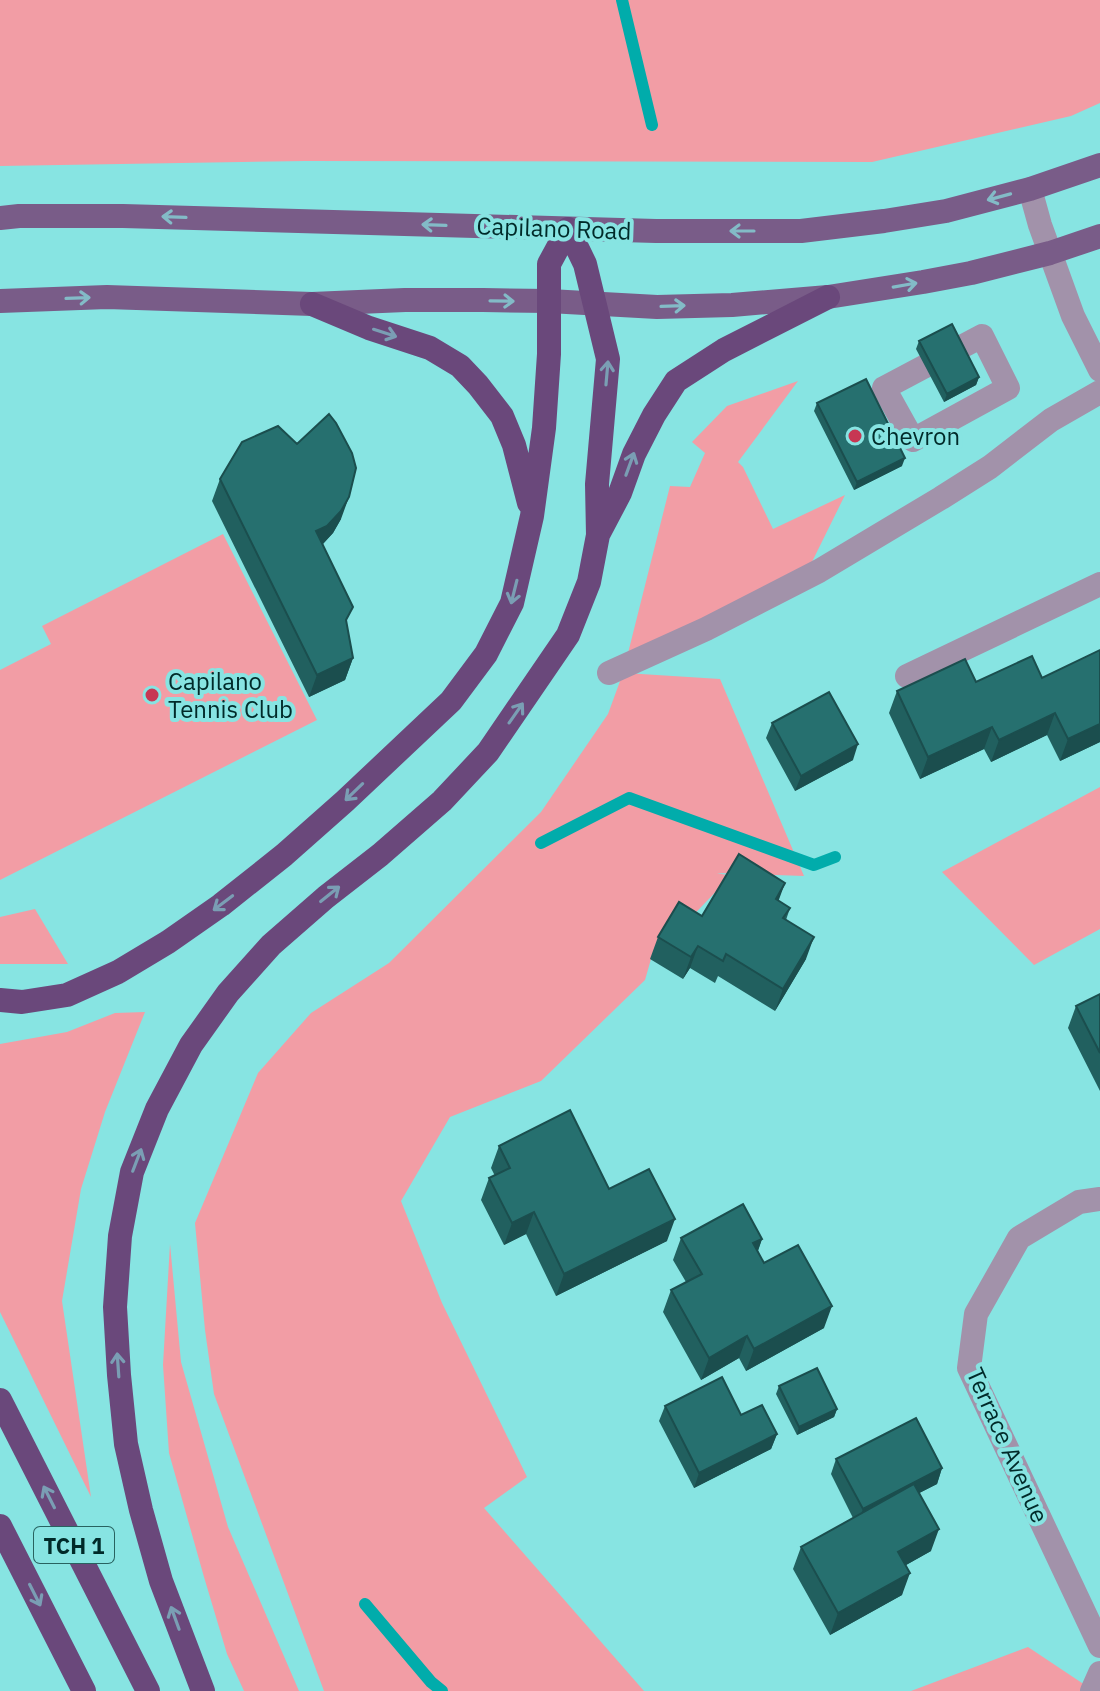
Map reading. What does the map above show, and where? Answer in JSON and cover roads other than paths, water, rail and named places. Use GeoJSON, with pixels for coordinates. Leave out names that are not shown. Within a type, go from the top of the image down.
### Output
{"type":"FeatureCollection","features":[{"type":"Feature","properties":{"kind":"highway"},"geometry":{"type":"LineString","coordinates":[[0,1000],[22,1002],[67,995],[118,972],[221,905],[345,801],[451,701],[486,654],[512,603],[532,516],[544,428],[549,354],[549,264],[568,229]]}},
{"type":"Feature","properties":{"kind":"highway"},"geometry":{"type":"LineString","coordinates":[[203,1691],[161,1581],[126,1444],[115,1307],[120,1236],[132,1172],[157,1109],[191,1045],[228,993],[271,945],[442,801],[488,752],[568,635],[589,582],[598,535],[597,484],[608,359],[585,264],[568,229]]}},
{"type":"Feature","properties":{"kind":"highway"},"geometry":{"type":"LineString","coordinates":[[598,535],[620,493],[640,441],[676,381],[724,350],[828,297]]}},
{"type":"Feature","properties":{"kind":"highway"},"geometry":{"type":"LineString","coordinates":[[312,304],[369,328],[430,348],[460,366],[502,416],[514,445],[532,516]]}},
{"type":"Feature","properties":{"kind":"highway","name":"TCH 1"},"geometry":{"type":"LineString","coordinates":[[0,1400],[148,1691]]}},
{"type":"Feature","properties":{"kind":"highway","name":"TCH 1"},"geometry":{"type":"LineString","coordinates":[[0,1526],[84,1691]]}},
{"type":"Feature","properties":{"kind":"main road","name":"Capilano Road"},"geometry":{"type":"LineString","coordinates":[[0,218],[123,216],[656,231],[801,231],[946,211],[1030,189],[1100,165]]}},
{"type":"Feature","properties":{"kind":"main road"},"geometry":{"type":"LineString","coordinates":[[0,301],[107,297],[312,304],[405,300],[549,301],[657,307],[732,305],[828,297],[971,273],[1050,253],[1100,236]]}},
{"type":"Feature","properties":{"kind":"street"},"geometry":{"type":"LineString","coordinates":[[1030,189],[1073,316],[1100,370]]}},
{"type":"Feature","properties":{"kind":"street"},"geometry":{"type":"LineString","coordinates":[[982,336],[1008,388],[913,440],[884,388],[982,336]]}},
{"type":"Feature","properties":{"kind":"street"},"geometry":{"type":"LineString","coordinates":[[609,673],[706,629],[819,571],[990,467],[1051,420],[1100,392]]}},
{"type":"Feature","properties":{"kind":"street"},"geometry":{"type":"LineString","coordinates":[[907,676],[1100,584]]}},
{"type":"Feature","properties":{"kind":"street","name":"Terrace Avenue"},"geometry":{"type":"LineString","coordinates":[[1100,1199],[1079,1202],[1019,1238],[976,1314],[969,1368],[1100,1646]]}},
{"type":"Feature","properties":{"kind":"street"},"geometry":{"type":"LineString","coordinates":[[1092,1691],[1100,1673]]}},
{"type":"Feature","properties":{"kind":"waterway"},"geometry":{"type":"LineString","coordinates":[[622,0],[652,125]]}},
{"type":"Feature","properties":{"kind":"waterway"},"geometry":{"type":"LineString","coordinates":[[541,843],[629,798],[814,865],[835,857]]}},
{"type":"Feature","properties":{"kind":"waterway"},"geometry":{"type":"LineString","coordinates":[[365,1604],[442,1691]]}},
{"type":"Feature","properties":{"kind":"place","name":"Chevron"},"geometry":{"type":"Point","coordinates":[855,436]}},
{"type":"Feature","properties":{"kind":"place","name":"Capilano Tennis Club"},"geometry":{"type":"Point","coordinates":[152,695]}}]}
